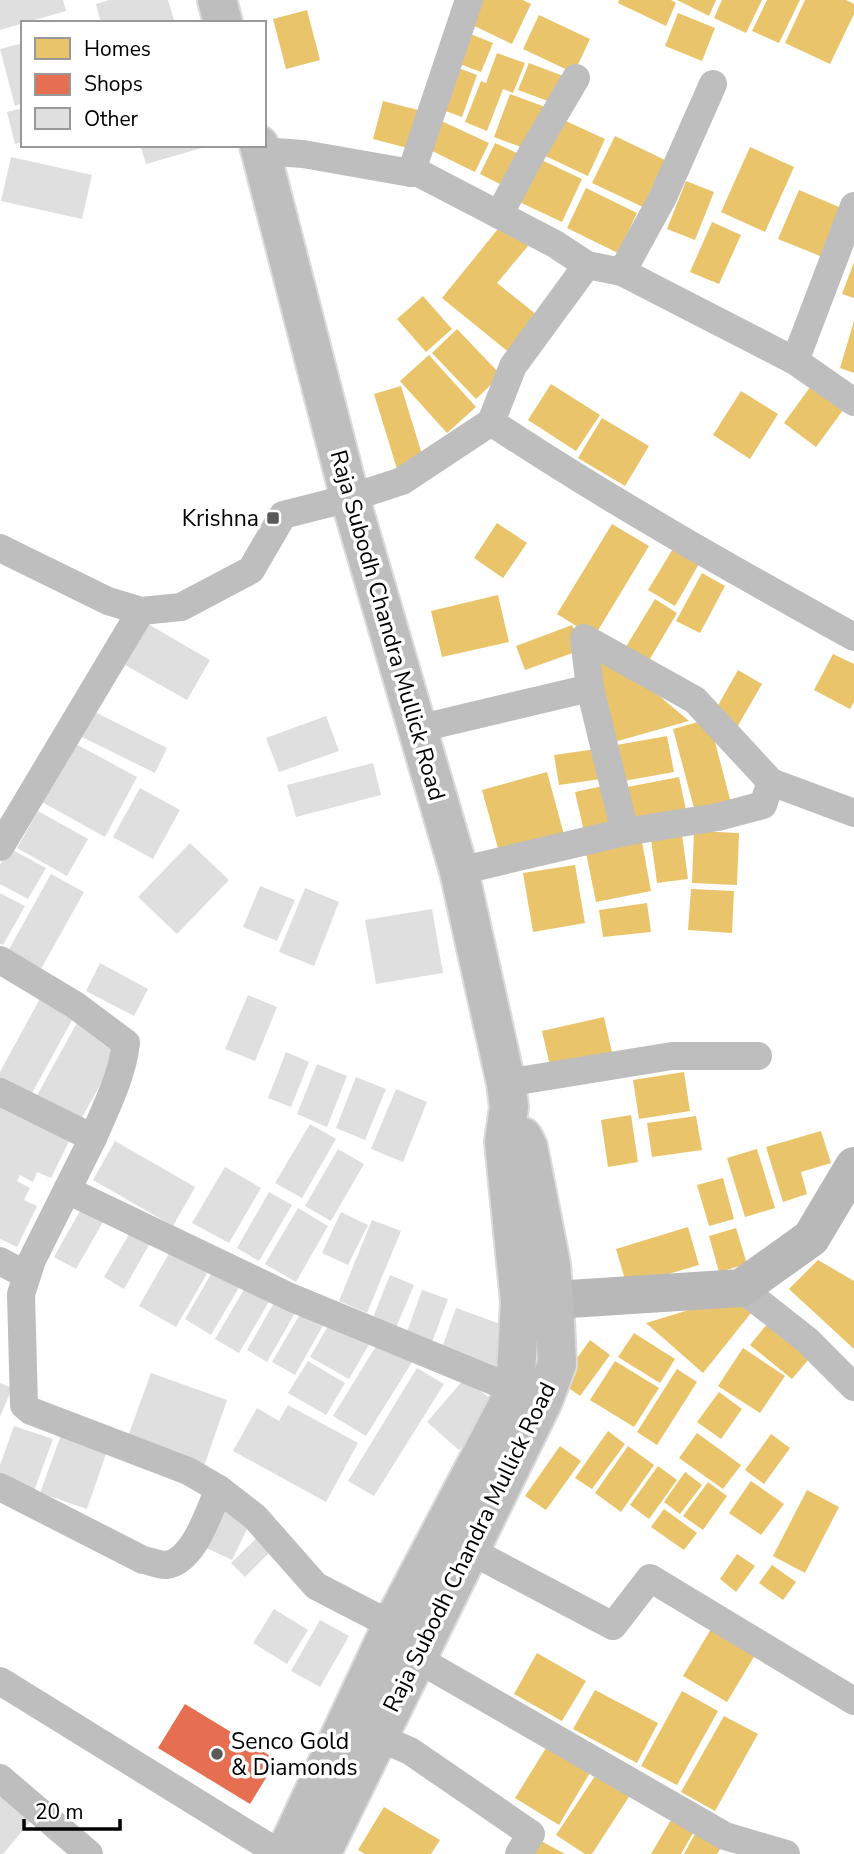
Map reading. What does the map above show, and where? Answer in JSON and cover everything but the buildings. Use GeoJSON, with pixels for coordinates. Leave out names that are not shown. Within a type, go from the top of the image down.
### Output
{"type":"FeatureCollection","features":[{"type":"Feature","properties":{"kind":"main road"},"geometry":{"type":"LineString","coordinates":[[217,0],[222,21]]}},
{"type":"Feature","properties":{"kind":"main road","name":"Raja Subodh Chandra Mullick Road"},"geometry":{"type":"LineString","coordinates":[[260,148],[350,498],[458,871],[507,1095],[528,1147],[551,1265],[537,1301],[557,1364],[529,1396],[394,1621],[282,1854]]}},
{"type":"Feature","properties":{"kind":"main road","name":"Raja Subodh Chandra Mullick Road"},"geometry":{"type":"LineString","coordinates":[[321,1854],[471,1551],[529,1396]]}},
{"type":"Feature","properties":{"kind":"street"},"geometry":{"type":"LineString","coordinates":[[411,173],[470,0]]}},
{"type":"Feature","properties":{"kind":"street"},"geometry":{"type":"LineString","coordinates":[[499,215],[576,78]]}},
{"type":"Feature","properties":{"kind":"street"},"geometry":{"type":"LineString","coordinates":[[622,272],[663,197],[713,84]]}},
{"type":"Feature","properties":{"kind":"street"},"geometry":{"type":"LineString","coordinates":[[260,148],[411,173],[413,170],[555,244],[587,265],[622,272],[795,361],[854,402]]}},
{"type":"Feature","properties":{"kind":"street"},"geometry":{"type":"LineString","coordinates":[[795,361],[854,206]]}},
{"type":"Feature","properties":{"kind":"street"},"geometry":{"type":"LineString","coordinates":[[0,548],[107,601],[141,611],[181,607],[251,570],[283,515],[402,481],[491,422],[513,366],[587,265]]}},
{"type":"Feature","properties":{"kind":"street"},"geometry":{"type":"LineString","coordinates":[[491,422],[573,476],[854,637]]}},
{"type":"Feature","properties":{"kind":"street"},"geometry":{"type":"LineString","coordinates":[[0,847],[141,611]]}},
{"type":"Feature","properties":{"kind":"street"},"geometry":{"type":"LineString","coordinates":[[625,832],[590,688],[584,638],[695,700],[771,782],[854,813]]}},
{"type":"Feature","properties":{"kind":"street"},"geometry":{"type":"LineString","coordinates":[[417,729],[590,688]]}},
{"type":"Feature","properties":{"kind":"street"},"geometry":{"type":"LineString","coordinates":[[458,871],[625,832],[718,817],[763,805],[771,782]]}},
{"type":"Feature","properties":{"kind":"street"},"geometry":{"type":"LineString","coordinates":[[0,960],[75,1005],[126,1043],[116,1084],[93,1138],[26,1275],[21,1294],[24,1405],[31,1411],[188,1471],[219,1489],[255,1517],[316,1586],[374,1616],[394,1621]]}},
{"type":"Feature","properties":{"kind":"street"},"geometry":{"type":"LineString","coordinates":[[507,1095],[672,1056],[758,1056]]}},
{"type":"Feature","properties":{"kind":"street"},"geometry":{"type":"LineString","coordinates":[[0,1092],[93,1138]]}},
{"type":"Feature","properties":{"kind":"street"},"geometry":{"type":"LineString","coordinates":[[537,1301],[741,1288],[811,1238],[854,1166]]}},
{"type":"Feature","properties":{"kind":"street"},"geometry":{"type":"LineString","coordinates":[[67,1190],[290,1297],[529,1396]]}},
{"type":"Feature","properties":{"kind":"street"},"geometry":{"type":"LineString","coordinates":[[0,1261],[26,1275]]}},
{"type":"Feature","properties":{"kind":"street"},"geometry":{"type":"LineString","coordinates":[[741,1288],[807,1340],[854,1387]]}},
{"type":"Feature","properties":{"kind":"street"},"geometry":{"type":"LineString","coordinates":[[0,1487],[144,1560],[166,1565],[182,1558],[194,1545],[219,1489]]}},
{"type":"Feature","properties":{"kind":"street"},"geometry":{"type":"LineString","coordinates":[[471,1551],[613,1626],[650,1578],[854,1701]]}},
{"type":"Feature","properties":{"kind":"street"},"geometry":{"type":"LineString","coordinates":[[416,1658],[725,1836],[786,1854]]}},
{"type":"Feature","properties":{"kind":"street"},"geometry":{"type":"LineString","coordinates":[[2,1688],[282,1854]]}},
{"type":"Feature","properties":{"kind":"street"},"geometry":{"type":"LineString","coordinates":[[378,1737],[410,1751],[531,1834],[519,1854]]}},
{"type":"Feature","properties":{"kind":"street"},"geometry":{"type":"LineString","coordinates":[[0,1778],[89,1854]]}},
{"type":"Feature","properties":{"kind":"place","name":"Krishna"},"geometry":{"type":"Point","coordinates":[273,518]}},
{"type":"Feature","properties":{"kind":"place","name":"Senco Gold & Diamonds"},"geometry":{"type":"Point","coordinates":[217,1754]}}]}
